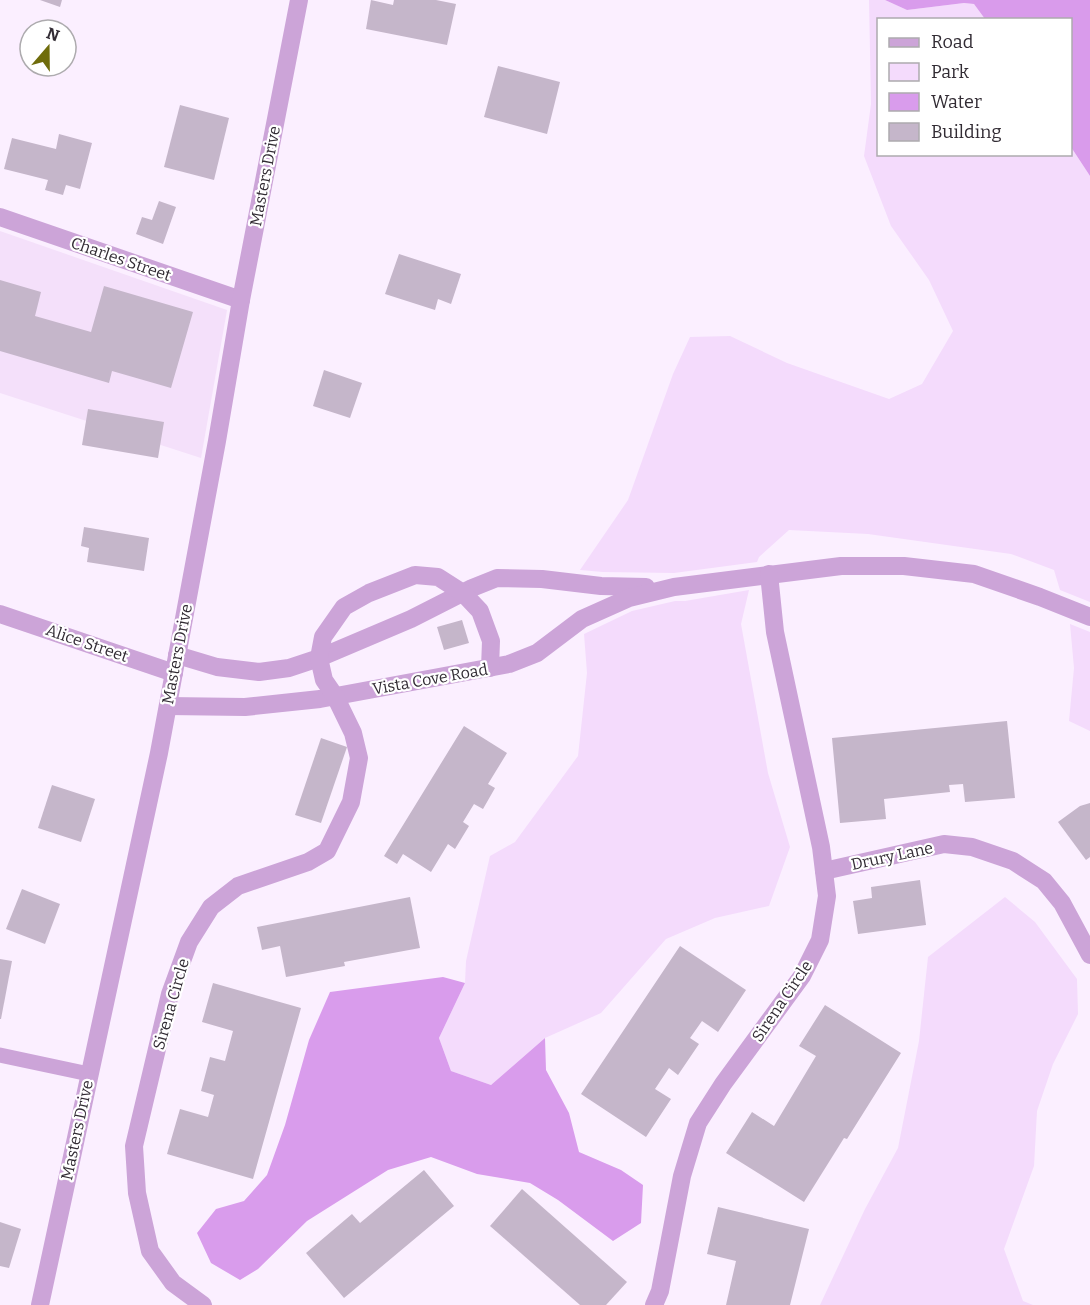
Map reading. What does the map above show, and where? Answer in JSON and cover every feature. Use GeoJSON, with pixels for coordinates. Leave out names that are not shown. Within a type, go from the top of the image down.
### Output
{"type":"FeatureCollection","features":[{"type":"Feature","properties":{"kind":"street","name":"Masters Drive"},"geometry":{"type":"LineString","coordinates":[[40,1305],[168,706],[241,300],[299,0]]}},
{"type":"Feature","properties":{"kind":"street","name":"Charles Street"},"geometry":{"type":"LineString","coordinates":[[0,217],[241,300]]}},
{"type":"Feature","properties":{"kind":"street","name":"Vista Cove Road"},"geometry":{"type":"LineString","coordinates":[[168,706],[244,707],[335,696],[510,664],[537,653],[582,620],[629,598],[674,587],[841,566],[904,566],[974,574],[1090,617]]}},
{"type":"Feature","properties":{"kind":"street"},"geometry":{"type":"LineString","coordinates":[[319,658],[323,637],[344,607],[369,593],[416,574],[438,577],[463,593],[480,611],[491,641],[490,668]]}},
{"type":"Feature","properties":{"kind":"street","name":"Sirena Circle"},"geometry":{"type":"LineString","coordinates":[[654,1305],[660,1292],[682,1176],[698,1123],[723,1084],[802,976],[820,939],[827,896],[821,847],[775,632],[769,574]]}},
{"type":"Feature","properties":{"kind":"street","name":"Vista Cove Road"},"geometry":{"type":"LineString","coordinates":[[175,664],[259,672],[289,668],[319,658],[411,619],[497,578],[542,579],[601,586],[674,587]]}},
{"type":"Feature","properties":{"kind":"street","name":"Alice Street"},"geometry":{"type":"LineString","coordinates":[[0,614],[175,664]]}},
{"type":"Feature","properties":{"kind":"street","name":"Sirena Circle"},"geometry":{"type":"LineString","coordinates":[[203,1305],[173,1283],[150,1251],[137,1193],[134,1146],[170,994],[189,942],[211,907],[238,886],[308,862],[327,850],[351,802],[359,758],[353,733],[335,696],[324,680],[319,658]]}},
{"type":"Feature","properties":{"kind":"street","name":"Drury Lane"},"geometry":{"type":"LineString","coordinates":[[824,871],[944,844],[972,847],[1013,861],[1044,881],[1062,903],[1090,955]]}},
{"type":"Feature","properties":{"kind":"lane"},"geometry":{"type":"LineString","coordinates":[[0,1055],[89,1074]]}},
{"type":"Feature","properties":{"kind":"shaded area"},"geometry":{"type":"Polygon","coordinates":[[[974,0],[1090,0],[1090,176],[1072,149],[1072,18],[984,18],[974,4],[974,0]]]}},
{"type":"Feature","properties":{"kind":"shaded area"},"geometry":{"type":"Polygon","coordinates":[[[0,231],[227,310],[201,458],[0,393],[0,231]]]}},
{"type":"Feature","properties":{"kind":"green space"},"geometry":{"type":"Polygon","coordinates":[[[869,0],[885,0],[907,10],[964,3],[974,4],[984,18],[877,18],[877,156],[1072,156],[1072,149],[1090,176],[1090,602],[1060,590],[1054,570],[1011,554],[868,534],[789,530],[759,557],[757,562],[674,573],[580,570],[628,500],[673,374],[690,337],[730,336],[787,363],[889,399],[922,384],[953,331],[929,280],[891,226],[864,156],[871,104],[869,0]]]}},
{"type":"Feature","properties":{"kind":"green space"},"geometry":{"type":"Polygon","coordinates":[[[749,590],[741,624],[768,773],[790,847],[769,906],[715,918],[666,939],[601,1013],[545,1038],[491,1085],[451,1071],[439,1038],[465,983],[466,961],[490,856],[515,842],[578,756],[587,673],[584,634],[632,611],[675,601],[749,590]]]}},
{"type":"Feature","properties":{"kind":"green space"},"geometry":{"type":"Polygon","coordinates":[[[1070,624],[1090,632],[1090,731],[1069,721],[1074,668],[1070,624]]]}},
{"type":"Feature","properties":{"kind":"green space"},"geometry":{"type":"Polygon","coordinates":[[[1005,897],[1035,922],[1077,979],[1078,1014],[1053,1064],[1037,1111],[1034,1166],[1004,1249],[1023,1301],[1033,1305],[820,1305],[865,1209],[898,1148],[919,1041],[928,957],[1005,897]]]}},
{"type":"Feature","properties":{"kind":"water"},"geometry":{"type":"Polygon","coordinates":[[[885,0],[974,0],[974,4],[964,3],[907,10],[885,0]]]}},
{"type":"Feature","properties":{"kind":"water"},"geometry":{"type":"Polygon","coordinates":[[[443,977],[465,983],[439,1038],[451,1071],[491,1085],[545,1038],[546,1070],[569,1113],[579,1152],[621,1170],[643,1185],[641,1223],[613,1241],[558,1200],[530,1183],[477,1174],[431,1157],[388,1170],[307,1221],[258,1269],[240,1280],[211,1263],[197,1233],[216,1209],[244,1201],[267,1175],[285,1125],[309,1040],[330,992],[443,977]]]}},
{"type":"Feature","properties":{"kind":"building"},"geometry":{"type":"Polygon","coordinates":[[[40,0],[62,0],[60,7],[40,0]]]}},
{"type":"Feature","properties":{"kind":"building"},"geometry":{"type":"Polygon","coordinates":[[[371,0],[393,5],[394,0],[436,0],[456,4],[447,45],[366,29],[371,0]]]}},
{"type":"Feature","properties":{"kind":"building"},"geometry":{"type":"Polygon","coordinates":[[[498,66],[560,82],[547,134],[484,117],[498,66]]]}},
{"type":"Feature","properties":{"kind":"building"},"geometry":{"type":"Polygon","coordinates":[[[180,105],[229,118],[214,180],[164,167],[180,105]]]}},
{"type":"Feature","properties":{"kind":"building"},"geometry":{"type":"Polygon","coordinates":[[[59,134],[92,143],[80,189],[66,185],[63,195],[45,190],[48,180],[4,169],[12,138],[56,149],[59,134]]]}},
{"type":"Feature","properties":{"kind":"building"},"geometry":{"type":"Polygon","coordinates":[[[159,201],[176,207],[163,244],[136,234],[142,217],[152,220],[159,201]]]}},
{"type":"Feature","properties":{"kind":"building"},"geometry":{"type":"Polygon","coordinates":[[[399,254],[461,274],[451,304],[438,299],[435,310],[385,294],[399,254]]]}},
{"type":"Feature","properties":{"kind":"building"},"geometry":{"type":"Polygon","coordinates":[[[0,280],[41,292],[35,316],[91,332],[104,286],[193,312],[171,388],[112,371],[109,383],[0,351],[0,280]]]}},
{"type":"Feature","properties":{"kind":"building"},"geometry":{"type":"Polygon","coordinates":[[[324,370],[362,383],[350,418],[313,406],[324,370]]]}},
{"type":"Feature","properties":{"kind":"building"},"geometry":{"type":"Polygon","coordinates":[[[88,409],[164,422],[158,458],[82,445],[88,409]]]}},
{"type":"Feature","properties":{"kind":"building"},"geometry":{"type":"Polygon","coordinates":[[[84,527],[149,538],[144,571],[87,562],[89,548],[81,546],[84,527]]]}},
{"type":"Feature","properties":{"kind":"building"},"geometry":{"type":"Polygon","coordinates":[[[462,620],[469,643],[444,650],[437,627],[462,620]]]}},
{"type":"Feature","properties":{"kind":"building"},"geometry":{"type":"Polygon","coordinates":[[[1007,721],[1015,798],[965,802],[963,784],[949,785],[950,792],[884,799],[886,819],[840,823],[832,738],[1007,721]]]}},
{"type":"Feature","properties":{"kind":"building"},"geometry":{"type":"Polygon","coordinates":[[[464,726],[507,753],[488,784],[495,788],[483,809],[474,804],[463,822],[469,826],[455,849],[448,844],[431,872],[403,854],[397,864],[384,856],[464,726]]]}},
{"type":"Feature","properties":{"kind":"building"},"geometry":{"type":"Polygon","coordinates":[[[321,738],[347,747],[321,823],[295,815],[321,738]]]}},
{"type":"Feature","properties":{"kind":"building"},"geometry":{"type":"Polygon","coordinates":[[[52,785],[95,799],[81,842],[38,828],[52,785]]]}},
{"type":"Feature","properties":{"kind":"building"},"geometry":{"type":"Polygon","coordinates":[[[1090,803],[1090,857],[1086,860],[1058,822],[1080,806],[1090,803]]]}},
{"type":"Feature","properties":{"kind":"building"},"geometry":{"type":"Polygon","coordinates":[[[920,880],[926,925],[858,934],[853,901],[872,898],[871,887],[920,880]]]}},
{"type":"Feature","properties":{"kind":"building"},"geometry":{"type":"Polygon","coordinates":[[[22,889],[60,904],[45,944],[6,929],[22,889]]]}},
{"type":"Feature","properties":{"kind":"building"},"geometry":{"type":"Polygon","coordinates":[[[410,897],[420,948],[344,962],[345,966],[286,977],[280,946],[262,950],[257,927],[410,897]]]}},
{"type":"Feature","properties":{"kind":"building"},"geometry":{"type":"Polygon","coordinates":[[[680,946],[746,990],[718,1032],[702,1021],[690,1038],[699,1044],[678,1075],[669,1068],[655,1089],[671,1099],[646,1137],[581,1094],[680,946]]]}},
{"type":"Feature","properties":{"kind":"building"},"geometry":{"type":"Polygon","coordinates":[[[0,959],[12,961],[1,1019],[0,1019],[0,959]]]}},
{"type":"Feature","properties":{"kind":"building"},"geometry":{"type":"Polygon","coordinates":[[[213,983],[301,1008],[253,1179],[167,1154],[180,1109],[208,1117],[214,1095],[201,1091],[210,1057],[225,1061],[233,1031],[202,1022],[213,983]]]}},
{"type":"Feature","properties":{"kind":"building"},"geometry":{"type":"Polygon","coordinates":[[[825,1005],[901,1053],[804,1202],[726,1153],[752,1112],[774,1126],[816,1056],[799,1046],[825,1005]]]}},
{"type":"Feature","properties":{"kind":"building"},"geometry":{"type":"Polygon","coordinates":[[[424,1170],[454,1206],[344,1298],[306,1253],[352,1214],[360,1223],[424,1170]]]}},
{"type":"Feature","properties":{"kind":"building"},"geometry":{"type":"Polygon","coordinates":[[[522,1189],[627,1282],[606,1305],[580,1305],[490,1226],[522,1189]]]}},
{"type":"Feature","properties":{"kind":"building"},"geometry":{"type":"Polygon","coordinates":[[[718,1207],[809,1229],[790,1305],[726,1305],[736,1261],[707,1254],[718,1207]]]}},
{"type":"Feature","properties":{"kind":"building"},"geometry":{"type":"Polygon","coordinates":[[[0,1222],[21,1229],[9,1268],[0,1266],[0,1222]]]}}]}
